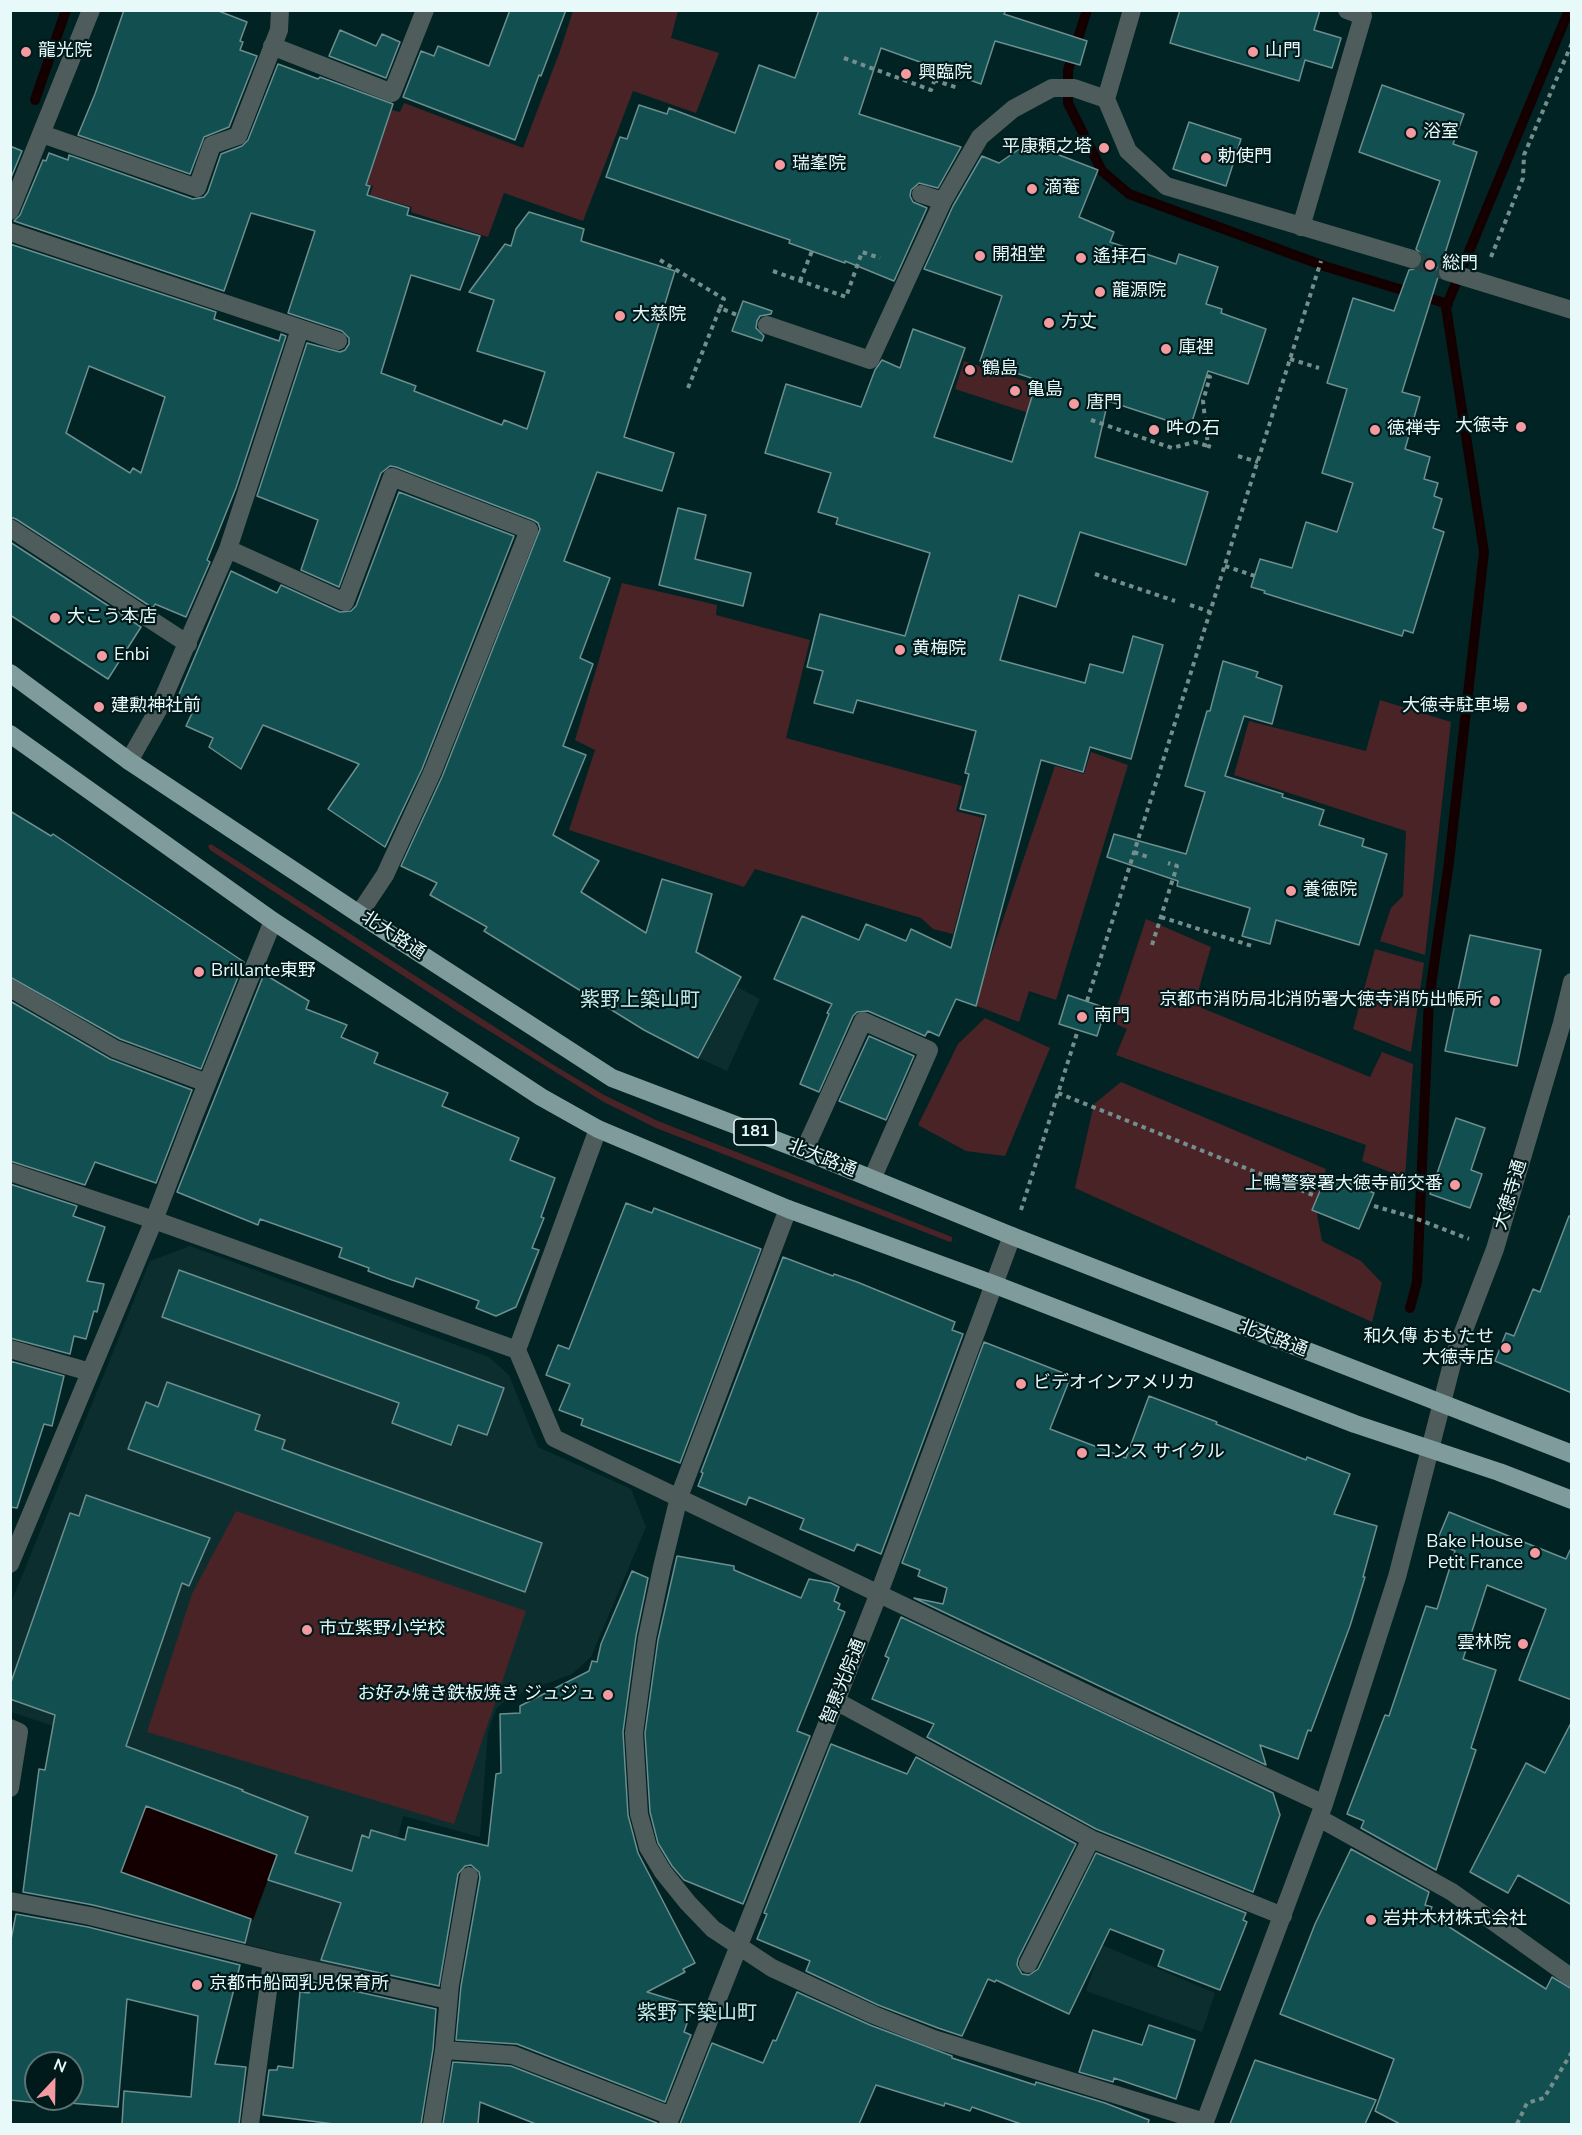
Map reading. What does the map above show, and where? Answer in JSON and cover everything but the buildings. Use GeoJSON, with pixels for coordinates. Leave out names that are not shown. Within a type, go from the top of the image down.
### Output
{"type":"FeatureCollection","features":[{"type":"Feature","properties":{"kind":"main road","name":"北大路通"},"geometry":{"type":"LineString","coordinates":[[10,673],[129,761],[612,1078],[804,1151],[1012,1236],[1572,1454]]}},
{"type":"Feature","properties":{"kind":"main road"},"geometry":{"type":"LineString","coordinates":[[10,734],[273,921],[542,1097],[598,1128],[788,1209],[993,1284],[1355,1424],[1499,1472],[1572,1500]]}},
{"type":"Feature","properties":{"kind":"street"},"geometry":{"type":"LineString","coordinates":[[10,211],[91,10]]}},
{"type":"Feature","properties":{"kind":"street"},"geometry":{"type":"LineString","coordinates":[[272,46],[392,93],[425,10]]}},
{"type":"Feature","properties":{"kind":"street"},"geometry":{"type":"LineString","coordinates":[[1132,10],[1106,99],[1128,151],[1166,186],[1412,259]]}},
{"type":"Feature","properties":{"kind":"street"},"geometry":{"type":"LineString","coordinates":[[1301,227],[1363,16],[1347,10]]}},
{"type":"Feature","properties":{"kind":"street"},"geometry":{"type":"LineString","coordinates":[[42,134],[197,188],[212,145],[238,136],[279,30],[275,12]]}},
{"type":"Feature","properties":{"kind":"street"},"geometry":{"type":"LineString","coordinates":[[767,325],[870,360],[943,201],[980,137],[1013,109],[1052,88],[1067,88],[1106,99]]}},
{"type":"Feature","properties":{"kind":"street"},"geometry":{"type":"LineString","coordinates":[[921,194],[943,201]]}},
{"type":"Feature","properties":{"kind":"street"},"geometry":{"type":"LineString","coordinates":[[10,232],[338,341]]}},
{"type":"Feature","properties":{"kind":"street"},"geometry":{"type":"LineString","coordinates":[[1462,276],[1572,310]]}},
{"type":"Feature","properties":{"kind":"street"},"geometry":{"type":"LineString","coordinates":[[129,761],[158,711],[228,549],[300,329]]}},
{"type":"Feature","properties":{"kind":"street"},"geometry":{"type":"LineString","coordinates":[[228,549],[345,602],[392,477],[529,530],[432,773],[385,875],[359,914]]}},
{"type":"Feature","properties":{"kind":"street"},"geometry":{"type":"LineString","coordinates":[[10,528],[188,644]]}},
{"type":"Feature","properties":{"kind":"street"},"geometry":{"type":"LineString","coordinates":[[10,1564],[14,1544],[154,1220],[273,921]]}},
{"type":"Feature","properties":{"kind":"street","name":"大徳寺通"},"geometry":{"type":"LineString","coordinates":[[1204,2123],[1322,1811],[1397,1577],[1454,1356],[1494,1249],[1567,1025],[1572,982]]}},
{"type":"Feature","properties":{"kind":"street"},"geometry":{"type":"LineString","coordinates":[[10,988],[115,1048],[207,1083]]}},
{"type":"Feature","properties":{"kind":"street"},"geometry":{"type":"LineString","coordinates":[[804,1151],[863,1021],[929,1050],[872,1179]]}},
{"type":"Feature","properties":{"kind":"street"},"geometry":{"type":"LineString","coordinates":[[598,1128],[516,1350],[554,1438],[1096,1698],[1322,1811],[1452,1892],[1572,1978]]}},
{"type":"Feature","properties":{"kind":"street"},"geometry":{"type":"LineString","coordinates":[[10,1172],[154,1220],[516,1350]]}},
{"type":"Feature","properties":{"kind":"street"},"geometry":{"type":"LineString","coordinates":[[788,1209],[680,1497],[647,1638],[634,1733],[639,1814],[648,1847],[663,1872],[713,1929],[772,1968],[914,2031],[1204,2123]]}},
{"type":"Feature","properties":{"kind":"street","name":"智恵光院通"},"geometry":{"type":"LineString","coordinates":[[670,2120],[879,1593],[1012,1236]]}},
{"type":"Feature","properties":{"kind":"street"},"geometry":{"type":"LineString","coordinates":[[10,1349],[90,1372]]}},
{"type":"Feature","properties":{"kind":"street"},"geometry":{"type":"LineString","coordinates":[[836,1701],[1090,1839],[1283,1916]]}},
{"type":"Feature","properties":{"kind":"street"},"geometry":{"type":"LineString","coordinates":[[10,1728],[19,1732],[10,1788]]}},
{"type":"Feature","properties":{"kind":"street"},"geometry":{"type":"LineString","coordinates":[[1028,1964],[1090,1839]]}},
{"type":"Feature","properties":{"kind":"street"},"geometry":{"type":"LineString","coordinates":[[432,2124],[444,2050],[448,2000],[469,1876]]}},
{"type":"Feature","properties":{"kind":"street"},"geometry":{"type":"LineString","coordinates":[[10,1901],[90,1916],[272,1961],[448,2000]]}},
{"type":"Feature","properties":{"kind":"street"},"geometry":{"type":"LineString","coordinates":[[250,2124],[272,1961]]}},
{"type":"Feature","properties":{"kind":"street"},"geometry":{"type":"LineString","coordinates":[[444,2050],[513,2055],[670,2120]]}},
{"type":"Feature","properties":{"kind":"path"},"geometry":{"type":"LineString","coordinates":[[1462,276],[1523,178],[1524,155],[1572,43]]}},
{"type":"Feature","properties":{"kind":"path"},"geometry":{"type":"LineString","coordinates":[[844,58],[931,90],[940,65]]}},
{"type":"Feature","properties":{"kind":"path"},"geometry":{"type":"LineString","coordinates":[[934,80],[958,88]]}},
{"type":"Feature","properties":{"kind":"path"},"geometry":{"type":"LineString","coordinates":[[800,281],[812,251]]}},
{"type":"Feature","properties":{"kind":"path"},"geometry":{"type":"LineString","coordinates":[[773,271],[846,297],[862,252],[880,258]]}},
{"type":"Feature","properties":{"kind":"path"},"geometry":{"type":"LineString","coordinates":[[660,260],[724,299],[688,388]]}},
{"type":"Feature","properties":{"kind":"path"},"geometry":{"type":"LineString","coordinates":[[1087,1001],[1319,267]]}},
{"type":"Feature","properties":{"kind":"path"},"geometry":{"type":"LineString","coordinates":[[720,309],[737,315]]}},
{"type":"Feature","properties":{"kind":"path"},"geometry":{"type":"LineString","coordinates":[[1290,359],[1319,368]]}},
{"type":"Feature","properties":{"kind":"path"},"geometry":{"type":"LineString","coordinates":[[1207,376],[1210,377],[1203,401],[1208,447]]}},
{"type":"Feature","properties":{"kind":"path"},"geometry":{"type":"LineString","coordinates":[[1090,420],[1172,448],[1195,442],[1214,448]]}},
{"type":"Feature","properties":{"kind":"path"},"geometry":{"type":"LineString","coordinates":[[1238,456],[1258,462]]}},
{"type":"Feature","properties":{"kind":"path"},"geometry":{"type":"LineString","coordinates":[[1225,566],[1254,576]]}},
{"type":"Feature","properties":{"kind":"path"},"geometry":{"type":"LineString","coordinates":[[1095,574],[1175,601]]}},
{"type":"Feature","properties":{"kind":"path"},"geometry":{"type":"LineString","coordinates":[[1190,605],[1210,612]]}},
{"type":"Feature","properties":{"kind":"path"},"geometry":{"type":"LineString","coordinates":[[1134,852],[1148,857]]}},
{"type":"Feature","properties":{"kind":"path"},"geometry":{"type":"LineString","coordinates":[[1152,945],[1177,866],[1168,863]]}},
{"type":"Feature","properties":{"kind":"path"},"geometry":{"type":"LineString","coordinates":[[1161,917],[1252,946]]}},
{"type":"Feature","properties":{"kind":"path"},"geometry":{"type":"LineString","coordinates":[[1028,1189],[1078,1030]]}},
{"type":"Feature","properties":{"kind":"path"},"geometry":{"type":"LineString","coordinates":[[1058,1093],[1313,1195]]}},
{"type":"Feature","properties":{"kind":"path"},"geometry":{"type":"LineString","coordinates":[[1374,1206],[1426,1222],[1494,1249]]}},
{"type":"Feature","properties":{"kind":"path"},"geometry":{"type":"LineString","coordinates":[[1517,2124],[1527,2103],[1544,2098],[1572,2052]]}},
{"type":"Feature","properties":{"kind":"shaded area"},"geometry":{"type":"Polygon","coordinates":[[[573,11],[678,11],[671,38],[719,53],[696,113],[633,91],[583,221],[504,193],[488,237],[411,212],[412,207],[370,195],[373,186],[367,184],[392,110],[400,112],[404,103],[523,148],[573,11]]]}},
{"type":"Feature","properties":{"kind":"shaded area"},"geometry":{"type":"Polygon","coordinates":[[[964,361],[1053,390],[1044,418],[955,389],[964,361]]]}},
{"type":"Feature","properties":{"kind":"shaded area"},"geometry":{"type":"Polygon","coordinates":[[[622,583],[717,605],[716,615],[810,640],[786,738],[962,786],[956,811],[983,818],[953,934],[933,929],[921,918],[755,869],[744,887],[569,830],[595,750],[575,740],[622,583]]]}},
{"type":"Feature","properties":{"kind":"shaded area"},"geometry":{"type":"Polygon","coordinates":[[[1380,700],[1451,722],[1425,955],[1380,941],[1391,908],[1403,896],[1406,831],[1234,775],[1249,721],[1366,751],[1380,700]]]}},
{"type":"Feature","properties":{"kind":"shaded area"},"geometry":{"type":"Polygon","coordinates":[[[1091,752],[1128,765],[1056,1000],[1029,991],[1019,1022],[974,1005],[1055,766],[1084,774],[1091,752]]]}},
{"type":"Feature","properties":{"kind":"shaded area"},"geometry":{"type":"Polygon","coordinates":[[[211,844],[552,1064],[604,1095],[658,1121],[952,1237],[952,1241],[656,1128],[602,1101],[462,1014],[210,850],[208,846],[211,844]]]}},
{"type":"Feature","properties":{"kind":"shaded area"},"geometry":{"type":"Polygon","coordinates":[[[1146,919],[1211,947],[1197,995],[1202,1008],[1370,1077],[1382,1052],[1413,1064],[1405,1178],[1362,1161],[1366,1145],[1116,1055],[1127,1029],[1112,1022],[1146,919]]]}},
{"type":"Feature","properties":{"kind":"shaded area"},"geometry":{"type":"Polygon","coordinates":[[[1375,949],[1424,963],[1411,1052],[1353,1029],[1375,949]]]}},
{"type":"Feature","properties":{"kind":"shaded area"},"geometry":{"type":"Polygon","coordinates":[[[737,987],[760,999],[727,1071],[699,1058],[737,987]]]}},
{"type":"Feature","properties":{"kind":"shaded area"},"geometry":{"type":"Polygon","coordinates":[[[985,1018],[1050,1048],[1005,1156],[966,1151],[918,1125],[958,1044],[985,1018]]]}},
{"type":"Feature","properties":{"kind":"shaded area"},"geometry":{"type":"Polygon","coordinates":[[[1121,1082],[1326,1169],[1315,1203],[1322,1241],[1361,1261],[1382,1283],[1372,1322],[1075,1188],[1094,1104],[1121,1082]]]}},
{"type":"Feature","properties":{"kind":"shaded area","name":"市立紫野小学校"},"geometry":{"type":"Polygon","coordinates":[[[190,1246],[489,1357],[509,1375],[538,1447],[631,1489],[646,1527],[591,1657],[572,1674],[508,1698],[496,1709],[488,1731],[480,1837],[403,1816],[366,1974],[87,1905],[140,1755],[11,1712],[11,1603],[150,1261],[190,1246]]]}},
{"type":"Feature","properties":{"kind":"shaded area"},"geometry":{"type":"Polygon","coordinates":[[[236,1511],[526,1611],[454,1824],[147,1732],[192,1594],[236,1511]]]}},
{"type":"Feature","properties":{"kind":"shaded area"},"geometry":{"type":"Polygon","coordinates":[[[146,1806],[277,1855],[253,1920],[121,1872],[146,1806]]]}},
{"type":"Feature","properties":{"kind":"shaded area"},"geometry":{"type":"Polygon","coordinates":[[[1102,1945],[1215,1993],[1202,2032],[1086,1991],[1102,1945]]]}},
{"type":"Feature","properties":{"kind":"waterway"},"geometry":{"type":"LineString","coordinates":[[35,100],[66,10]]}},
{"type":"Feature","properties":{"kind":"waterway"},"geometry":{"type":"LineString","coordinates":[[1087,10],[1068,70],[1068,103],[1102,171],[1129,194],[1327,267],[1448,304]]}},
{"type":"Feature","properties":{"kind":"waterway"},"geometry":{"type":"LineString","coordinates":[[1410,1308],[1417,1282],[1429,999],[1449,862],[1484,552],[1446,307],[1569,10]]}},
{"type":"Feature","properties":{"kind":"tunnel"},"geometry":{"type":"LineString","coordinates":[[1412,259],[1448,272]]}},
{"type":"Feature","properties":{"kind":"place","name":"龍光院"},"geometry":{"type":"Point","coordinates":[26,52]}},
{"type":"Feature","properties":{"kind":"place","name":"山門"},"geometry":{"type":"Point","coordinates":[1253,52]}},
{"type":"Feature","properties":{"kind":"place","name":"興臨院"},"geometry":{"type":"Point","coordinates":[906,74]}},
{"type":"Feature","properties":{"kind":"place","name":"浴室"},"geometry":{"type":"Point","coordinates":[1411,133]}},
{"type":"Feature","properties":{"kind":"place","name":"平康頼之塔"},"geometry":{"type":"Point","coordinates":[1104,148]}},
{"type":"Feature","properties":{"kind":"place","name":"勅使門"},"geometry":{"type":"Point","coordinates":[1206,158]}},
{"type":"Feature","properties":{"kind":"place","name":"瑞峯院"},"geometry":{"type":"Point","coordinates":[780,165]}},
{"type":"Feature","properties":{"kind":"place","name":"滴菴"},"geometry":{"type":"Point","coordinates":[1032,189]}},
{"type":"Feature","properties":{"kind":"place","name":"開祖堂"},"geometry":{"type":"Point","coordinates":[980,256]}},
{"type":"Feature","properties":{"kind":"place","name":"遙拝石"},"geometry":{"type":"Point","coordinates":[1081,258]}},
{"type":"Feature","properties":{"kind":"place","name":"総門"},"geometry":{"type":"Point","coordinates":[1430,265]}},
{"type":"Feature","properties":{"kind":"place","name":"龍源院"},"geometry":{"type":"Point","coordinates":[1100,292]}},
{"type":"Feature","properties":{"kind":"place","name":"大慈院"},"geometry":{"type":"Point","coordinates":[620,316]}},
{"type":"Feature","properties":{"kind":"place","name":"方丈"},"geometry":{"type":"Point","coordinates":[1049,323]}},
{"type":"Feature","properties":{"kind":"place","name":"庫裡"},"geometry":{"type":"Point","coordinates":[1166,349]}},
{"type":"Feature","properties":{"kind":"place","name":"鶴島"},"geometry":{"type":"Point","coordinates":[970,370]}},
{"type":"Feature","properties":{"kind":"place","name":"亀島"},"geometry":{"type":"Point","coordinates":[1015,391]}},
{"type":"Feature","properties":{"kind":"place","name":"唐門"},"geometry":{"type":"Point","coordinates":[1074,404]}},
{"type":"Feature","properties":{"kind":"place","name":"大徳寺"},"geometry":{"type":"Point","coordinates":[1521,427]}},
{"type":"Feature","properties":{"kind":"place","name":"吽の石"},"geometry":{"type":"Point","coordinates":[1154,430]}},
{"type":"Feature","properties":{"kind":"place","name":"徳禅寺"},"geometry":{"type":"Point","coordinates":[1375,430]}},
{"type":"Feature","properties":{"kind":"place","name":"大こう本店"},"geometry":{"type":"Point","coordinates":[55,618]}},
{"type":"Feature","properties":{"kind":"place","name":"黄梅院"},"geometry":{"type":"Point","coordinates":[900,650]}},
{"type":"Feature","properties":{"kind":"place","name":"Enbi"},"geometry":{"type":"Point","coordinates":[102,656]}},
{"type":"Feature","properties":{"kind":"place","name":"建勲神社前"},"geometry":{"type":"Point","coordinates":[99,707]}},
{"type":"Feature","properties":{"kind":"place","name":"大徳寺駐車場"},"geometry":{"type":"Point","coordinates":[1522,707]}},
{"type":"Feature","properties":{"kind":"place","name":"養徳院"},"geometry":{"type":"Point","coordinates":[1291,891]}},
{"type":"Feature","properties":{"kind":"place","name":"Brillante東野"},"geometry":{"type":"Point","coordinates":[199,972]}},
{"type":"Feature","properties":{"kind":"place","name":"京都市消防局北消防署大徳寺消防出帳所"},"geometry":{"type":"Point","coordinates":[1495,1001]}},
{"type":"Feature","properties":{"kind":"place","name":"南門"},"geometry":{"type":"Point","coordinates":[1082,1017]}},
{"type":"Feature","properties":{"kind":"place","name":"上鴨警察署大徳寺前交番"},"geometry":{"type":"Point","coordinates":[1455,1185]}},
{"type":"Feature","properties":{"kind":"place","name":"和久傳 おもたせ 大徳寺店"},"geometry":{"type":"Point","coordinates":[1506,1348]}},
{"type":"Feature","properties":{"kind":"place","name":"ビデオインアメリカ"},"geometry":{"type":"Point","coordinates":[1021,1384]}},
{"type":"Feature","properties":{"kind":"place","name":"コンス サイクル"},"geometry":{"type":"Point","coordinates":[1082,1453]}},
{"type":"Feature","properties":{"kind":"place","name":"Bake House Petit France"},"geometry":{"type":"Point","coordinates":[1535,1553]}},
{"type":"Feature","properties":{"kind":"place","name":"市立紫野小学校"},"geometry":{"type":"Point","coordinates":[307,1630]}},
{"type":"Feature","properties":{"kind":"place","name":"雲林院"},"geometry":{"type":"Point","coordinates":[1523,1644]}},
{"type":"Feature","properties":{"kind":"place","name":"お好み焼き鉄板焼き ジュジュ"},"geometry":{"type":"Point","coordinates":[608,1695]}},
{"type":"Feature","properties":{"kind":"place","name":"岩井木材株式会社"},"geometry":{"type":"Point","coordinates":[1371,1920]}},
{"type":"Feature","properties":{"kind":"place","name":"京都市船岡乳児保育所"},"geometry":{"type":"Point","coordinates":[197,1985]}},
{"type":"Feature","properties":{"kind":"district","name":"紫野上築山町"},"geometry":{"type":"Point","coordinates":[640,1001]}},
{"type":"Feature","properties":{"kind":"district","name":"紫野下築山町"},"geometry":{"type":"Point","coordinates":[697,2014]}}]}
